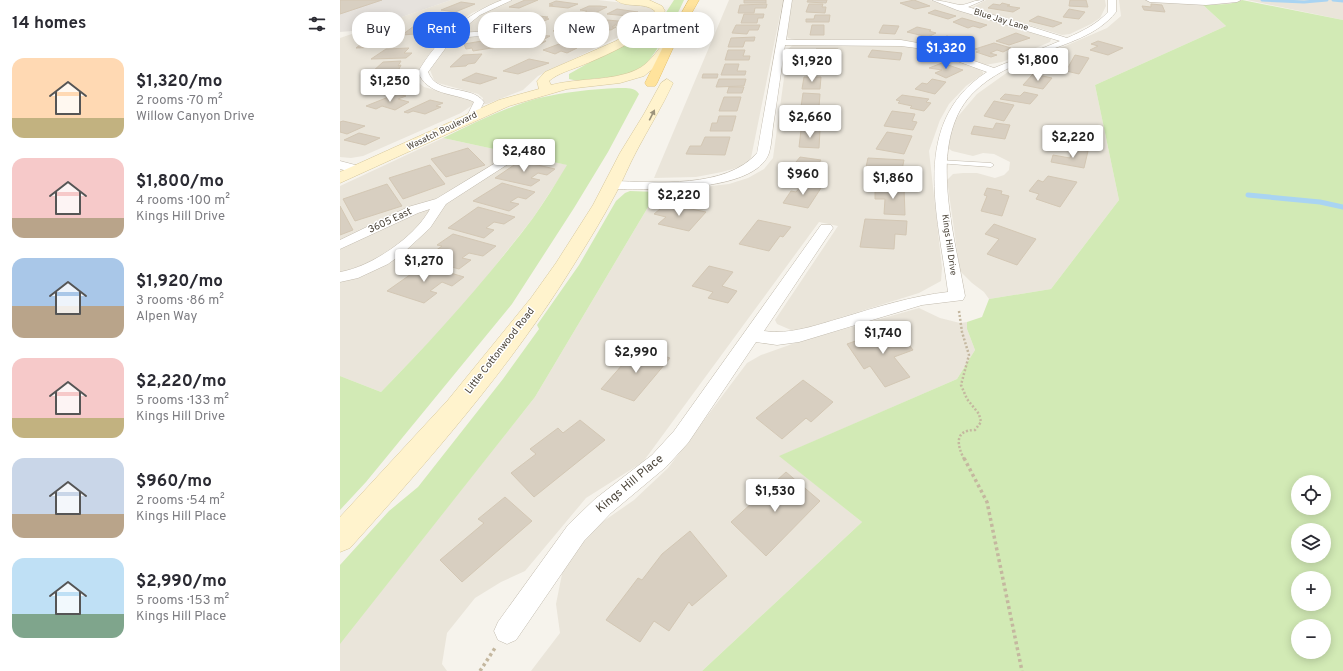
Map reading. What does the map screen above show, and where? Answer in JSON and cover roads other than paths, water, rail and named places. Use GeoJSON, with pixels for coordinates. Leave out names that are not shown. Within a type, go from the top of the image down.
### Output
{"type":"FeatureCollection","features":[{"type":"Feature","properties":{"kind":"main road"},"geometry":{"type":"LineString","coordinates":[[546,91],[543,81],[548,75],[578,63],[622,40],[644,26],[660,11],[659,8],[653,4],[621,0]]}},
{"type":"Feature","properties":{"kind":"main road","name":"Wasatch Boulevard"},"geometry":{"type":"LineString","coordinates":[[687,12],[694,0]]}},
{"type":"Feature","properties":{"kind":"main road","name":"Wasatch Boulevard"},"geometry":{"type":"LineString","coordinates":[[340,178],[504,103],[572,84],[620,79],[640,73],[651,65],[664,48]]}},
{"type":"Feature","properties":{"kind":"main road","name":"Wasatch Boulevard"},"geometry":{"type":"LineString","coordinates":[[546,91],[590,85],[651,83],[668,48]]}},
{"type":"Feature","properties":{"kind":"main road"},"geometry":{"type":"LineString","coordinates":[[644,95],[651,83],[664,74],[679,48]]}},
{"type":"Feature","properties":{"kind":"main road","name":"Little Cottonwood Road"},"geometry":{"type":"LineString","coordinates":[[340,538],[428,440],[511,339],[562,268],[612,185],[633,144],[646,125],[674,71]]}},
{"type":"Feature","properties":{"kind":"main road","name":"Little Cottonwood Road"},"geometry":{"type":"LineString","coordinates":[[633,120],[631,131],[633,144]]}},
{"type":"Feature","properties":{"kind":"street"},"geometry":{"type":"LineString","coordinates":[[470,17],[508,0]]}},
{"type":"Feature","properties":{"kind":"street"},"geometry":{"type":"LineString","coordinates":[[612,185],[682,184],[711,181],[744,173],[753,167],[763,154],[788,0]]}},
{"type":"Feature","properties":{"kind":"street","name":"Blue Jay Lane"},"geometry":{"type":"LineString","coordinates":[[936,0],[1066,40]]}},
{"type":"Feature","properties":{"kind":"street"},"geometry":{"type":"LineString","coordinates":[[960,8],[980,0]]}},
{"type":"Feature","properties":{"kind":"street","name":"Kings Hill Drive"},"geometry":{"type":"LineString","coordinates":[[752,335],[777,339],[799,336],[922,300],[957,296],[940,182],[939,162],[941,141],[947,123],[957,106],[971,90],[996,72],[1097,27],[1106,20],[1112,12],[1112,0]]}},
{"type":"Feature","properties":{"kind":"street"},"geometry":{"type":"LineString","coordinates":[[1150,0],[1194,3],[1237,0]]}},
{"type":"Feature","properties":{"kind":"street"},"geometry":{"type":"LineString","coordinates":[[780,42],[901,43],[926,47],[996,72]]}},
{"type":"Feature","properties":{"kind":"street"},"geometry":{"type":"LineString","coordinates":[[441,48],[425,68],[423,72],[425,78],[437,87],[471,96],[479,102],[475,112],[470,118]]}},
{"type":"Feature","properties":{"kind":"street","name":"3605 East"},"geometry":{"type":"LineString","coordinates":[[340,245],[413,210],[441,202],[512,156]]}},
{"type":"Feature","properties":{"kind":"street"},"geometry":{"type":"LineString","coordinates":[[340,165],[359,170]]}},
{"type":"Feature","properties":{"kind":"street","name":"3605 East"},"geometry":{"type":"LineString","coordinates":[[340,277],[358,274],[384,260],[429,222],[441,202]]}},
{"type":"Feature","properties":{"kind":"street","name":"Kings Hill Place"},"geometry":{"type":"LineString","coordinates":[[507,631],[576,533],[603,506],[660,461],[681,437],[826,228]]}},
{"type":"Feature","properties":{"kind":"lane"},"geometry":{"type":"LineString","coordinates":[[939,162],[991,165]]}},
{"type":"Feature","properties":{"kind":"waterway"},"geometry":{"type":"LineString","coordinates":[[1262,0],[1304,2],[1327,0]]}},
{"type":"Feature","properties":{"kind":"waterway"},"geometry":{"type":"LineString","coordinates":[[1333,0],[1343,1]]}},
{"type":"Feature","properties":{"kind":"waterway"},"geometry":{"type":"LineString","coordinates":[[1248,195],[1320,202],[1343,207]]}}]}
